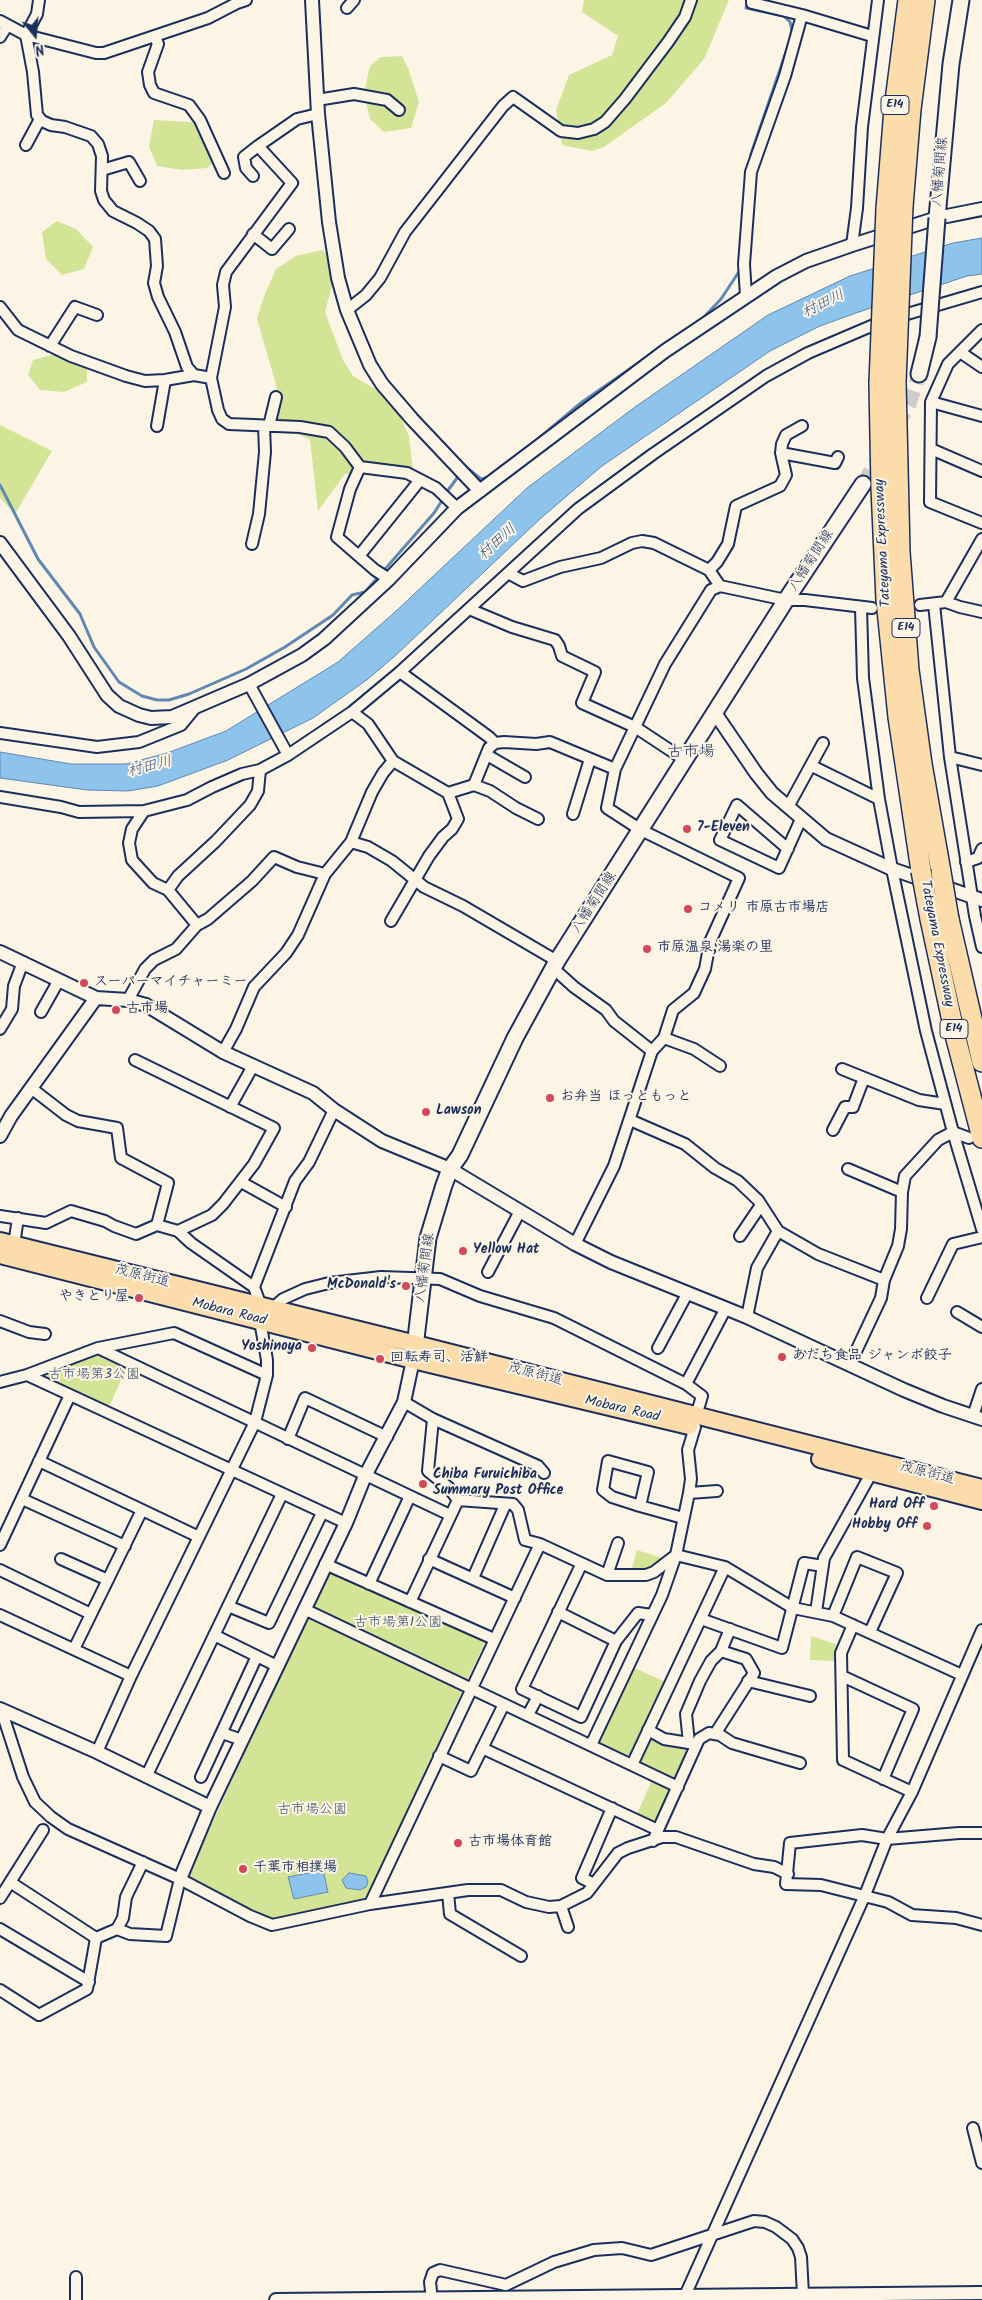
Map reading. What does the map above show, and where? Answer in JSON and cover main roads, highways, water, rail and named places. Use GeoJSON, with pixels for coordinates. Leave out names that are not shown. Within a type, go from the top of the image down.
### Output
{"type":"FeatureCollection","features":[{"type":"Feature","properties":{"kind":"highway","name":"Tateyama Expressway"},"geometry":{"type":"LineString","coordinates":[[908,0],[894,109],[894,208],[888,382],[881,488],[888,618],[898,717],[921,871],[976,1138]]}},
{"type":"Feature","properties":{"kind":"highway","name":"Tateyama Expressway"},"geometry":{"type":"LineString","coordinates":[[894,208],[912,100],[925,0]]}},
{"type":"Feature","properties":{"kind":"highway","name":"Tateyama Expressway"},"geometry":{"type":"LineString","coordinates":[[888,382],[908,652],[922,764],[950,919],[982,1062]]}},
{"type":"Feature","properties":{"kind":"main road","name":"八幡菊間線"},"geometry":{"type":"LineString","coordinates":[[919,374],[928,337],[951,64],[961,0]]}},
{"type":"Feature","properties":{"kind":"main road","name":"八幡菊間線"},"geometry":{"type":"LineString","coordinates":[[415,1352],[428,1238],[444,1185],[450,1169],[460,1155],[511,1046],[555,964],[786,600],[863,484]]}},
{"type":"Feature","properties":{"kind":"main road","name":"茂原街道"},"geometry":{"type":"LineString","coordinates":[[7,1243],[264,1312]]}},
{"type":"Feature","properties":{"kind":"main road","name":"Mobara Road"},"geometry":{"type":"LineString","coordinates":[[0,1255],[264,1312],[695,1422],[982,1501]]}},
{"type":"Feature","properties":{"kind":"main road","name":"茂原街道"},"geometry":{"type":"LineString","coordinates":[[695,1422],[982,1488]]}},
{"type":"Feature","properties":{"kind":"water","name":"村田川"},"geometry":{"type":"Polygon","coordinates":[[[982,238],[982,274],[967,276],[820,326],[770,351],[602,466],[541,518],[396,655],[368,679],[313,718],[228,760],[158,786],[128,791],[87,790],[0,778],[0,752],[71,764],[126,764],[167,753],[226,731],[338,662],[395,612],[527,488],[635,407],[768,315],[850,276],[953,243],[982,238]]]}},
{"type":"Feature","properties":{"kind":"water"},"geometry":{"type":"Polygon","coordinates":[[[323,1870],[328,1892],[294,1899],[288,1877],[323,1870]]]}},
{"type":"Feature","properties":{"kind":"water"},"geometry":{"type":"Polygon","coordinates":[[[349,1873],[366,1876],[368,1882],[366,1887],[360,1890],[346,1888],[342,1880],[349,1873]]]}},
{"type":"Feature","properties":{"kind":"waterway"},"geometry":{"type":"LineString","coordinates":[[748,1],[746,8],[784,16],[790,22],[793,34]]}},
{"type":"Feature","properties":{"kind":"waterway"},"geometry":{"type":"LineString","coordinates":[[750,162],[751,154],[787,49]]}},
{"type":"Feature","properties":{"kind":"waterway"},"geometry":{"type":"LineString","coordinates":[[703,318],[721,299],[740,270]]}},
{"type":"Feature","properties":{"kind":"waterway"},"geometry":{"type":"LineString","coordinates":[[532,444],[582,402],[644,359]]}},
{"type":"Feature","properties":{"kind":"waterway"},"geometry":{"type":"LineString","coordinates":[[464,469],[466,467],[481,479],[490,477]]}},
{"type":"Feature","properties":{"kind":"waterway"},"geometry":{"type":"LineString","coordinates":[[446,493],[460,474]]}},
{"type":"Feature","properties":{"kind":"waterway"},"geometry":{"type":"LineString","coordinates":[[0,485],[38,559],[80,614],[94,647],[119,682],[142,696],[157,700],[169,700],[189,694],[246,669],[285,647],[333,615],[352,595],[365,592],[434,513],[443,499]]}},
{"type":"Feature","properties":{"kind":"tunnel"},"geometry":{"type":"LineString","coordinates":[[897,425],[909,404],[919,374]]}},
{"type":"Feature","properties":{"kind":"tunnel"},"geometry":{"type":"LineString","coordinates":[[863,484],[881,454]]}},
{"type":"Feature","properties":{"kind":"place","name":"7-Eleven"},"geometry":{"type":"Point","coordinates":[687,829]}},
{"type":"Feature","properties":{"kind":"place","name":"コメリ 市原古市場店"},"geometry":{"type":"Point","coordinates":[688,909]}},
{"type":"Feature","properties":{"kind":"place","name":"市原温泉;湯楽の里"},"geometry":{"type":"Point","coordinates":[647,949]}},
{"type":"Feature","properties":{"kind":"place","name":"スーパーマイチャーミー"},"geometry":{"type":"Point","coordinates":[84,983]}},
{"type":"Feature","properties":{"kind":"place","name":"古市場"},"geometry":{"type":"Point","coordinates":[116,1010]}},
{"type":"Feature","properties":{"kind":"place","name":"お弁当 ほっともっと"},"geometry":{"type":"Point","coordinates":[550,1098]}},
{"type":"Feature","properties":{"kind":"place","name":"Lawson"},"geometry":{"type":"Point","coordinates":[426,1112]}},
{"type":"Feature","properties":{"kind":"place","name":"Yellow Hat"},"geometry":{"type":"Point","coordinates":[463,1251]}},
{"type":"Feature","properties":{"kind":"place","name":"McDonald's"},"geometry":{"type":"Point","coordinates":[406,1286]}},
{"type":"Feature","properties":{"kind":"place","name":"やきとり屋"},"geometry":{"type":"Point","coordinates":[139,1298]}},
{"type":"Feature","properties":{"kind":"place","name":"Yoshinoya"},"geometry":{"type":"Point","coordinates":[312,1348]}},
{"type":"Feature","properties":{"kind":"place","name":"あだち食品 ジャンボ餃子"},"geometry":{"type":"Point","coordinates":[782,1357]}},
{"type":"Feature","properties":{"kind":"place","name":"回転寿司、活鮮"},"geometry":{"type":"Point","coordinates":[380,1359]}},
{"type":"Feature","properties":{"kind":"place","name":"Chiba Furuichiba Summary Post Office"},"geometry":{"type":"Point","coordinates":[423,1484]}},
{"type":"Feature","properties":{"kind":"place","name":"Hard Off"},"geometry":{"type":"Point","coordinates":[934,1506]}},
{"type":"Feature","properties":{"kind":"place","name":"Hobby Off"},"geometry":{"type":"Point","coordinates":[927,1526]}},
{"type":"Feature","properties":{"kind":"place","name":"古市場体育館"},"geometry":{"type":"Point","coordinates":[458,1843]}},
{"type":"Feature","properties":{"kind":"place","name":"千葉市相撲場"},"geometry":{"type":"Point","coordinates":[243,1869]}},
{"type":"Feature","properties":{"kind":"district","name":"古市場"},"geometry":{"type":"Point","coordinates":[691,753]}},
{"type":"Feature","properties":{"kind":"park label","name":"古市場第3公園"},"geometry":{"type":"Point","coordinates":[94,1376]}},
{"type":"Feature","properties":{"kind":"park label","name":"古市場第1公園"},"geometry":{"type":"Point","coordinates":[398,1624]}},
{"type":"Feature","properties":{"kind":"park label","name":"古市場公園"},"geometry":{"type":"Point","coordinates":[312,1811]}}]}
